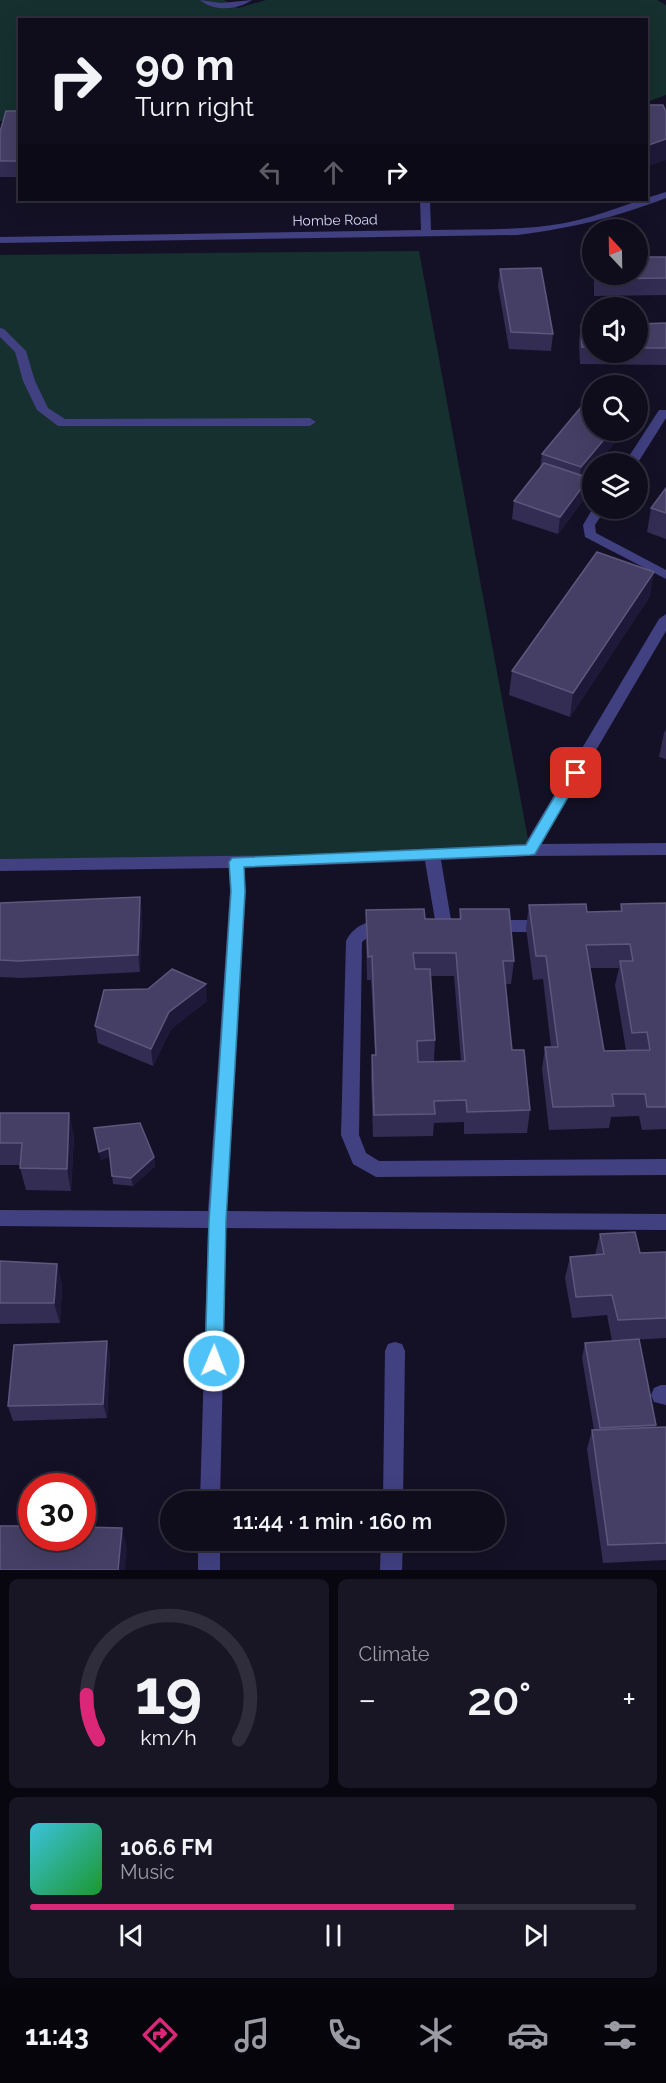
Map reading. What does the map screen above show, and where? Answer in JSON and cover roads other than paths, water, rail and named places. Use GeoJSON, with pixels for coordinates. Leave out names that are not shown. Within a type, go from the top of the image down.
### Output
{"type":"FeatureCollection","features":[{"type":"Feature","properties":{"kind":"street"},"geometry":{"type":"LineString","coordinates":[[204,0],[212,5],[220,6],[249,0]]}},
{"type":"Feature","properties":{"kind":"street","name":"Hombe Road"},"geometry":{"type":"LineString","coordinates":[[0,240],[517,232],[565,226],[608,216],[666,195]]}},
{"type":"Feature","properties":{"kind":"street"},"geometry":{"type":"LineString","coordinates":[[425,201],[426,233]]}},
{"type":"Feature","properties":{"kind":"street"},"geometry":{"type":"LineString","coordinates":[[0,331],[20,351],[29,381],[43,410],[62,423],[310,422]]}},
{"type":"Feature","properties":{"kind":"street"},"geometry":{"type":"LineString","coordinates":[[637,453],[663,413]]}},
{"type":"Feature","properties":{"kind":"street"},"geometry":{"type":"LineString","coordinates":[[593,519],[589,525],[590,534],[596,539],[666,575]]}},
{"type":"Feature","properties":{"kind":"street"},"geometry":{"type":"LineString","coordinates":[[530,850],[666,619]]}},
{"type":"Feature","properties":{"kind":"street"},"geometry":{"type":"LineString","coordinates":[[0,865],[237,862],[530,850],[666,849]]}},
{"type":"Feature","properties":{"kind":"street"},"geometry":{"type":"LineString","coordinates":[[432,854],[444,926]]}},
{"type":"Feature","properties":{"kind":"street"},"geometry":{"type":"LineString","coordinates":[[210,1491],[217,1221],[238,891],[237,862]]}},
{"type":"Feature","properties":{"kind":"street"},"geometry":{"type":"LineString","coordinates":[[402,926],[370,926],[359,933],[354,941],[350,1135],[359,1158],[376,1169],[666,1167]]}},
{"type":"Feature","properties":{"kind":"street"},"geometry":{"type":"LineString","coordinates":[[423,926],[561,926]]}},
{"type":"Feature","properties":{"kind":"street"},"geometry":{"type":"LineString","coordinates":[[0,1218],[666,1222]]}},
{"type":"Feature","properties":{"kind":"street"},"geometry":{"type":"LineString","coordinates":[[393,1491],[395,1351]]}},
{"type":"Feature","properties":{"kind":"street"},"geometry":{"type":"LineString","coordinates":[[209,1551],[209,1570]]}},
{"type":"Feature","properties":{"kind":"street"},"geometry":{"type":"LineString","coordinates":[[391,1570],[392,1551]]}}]}
